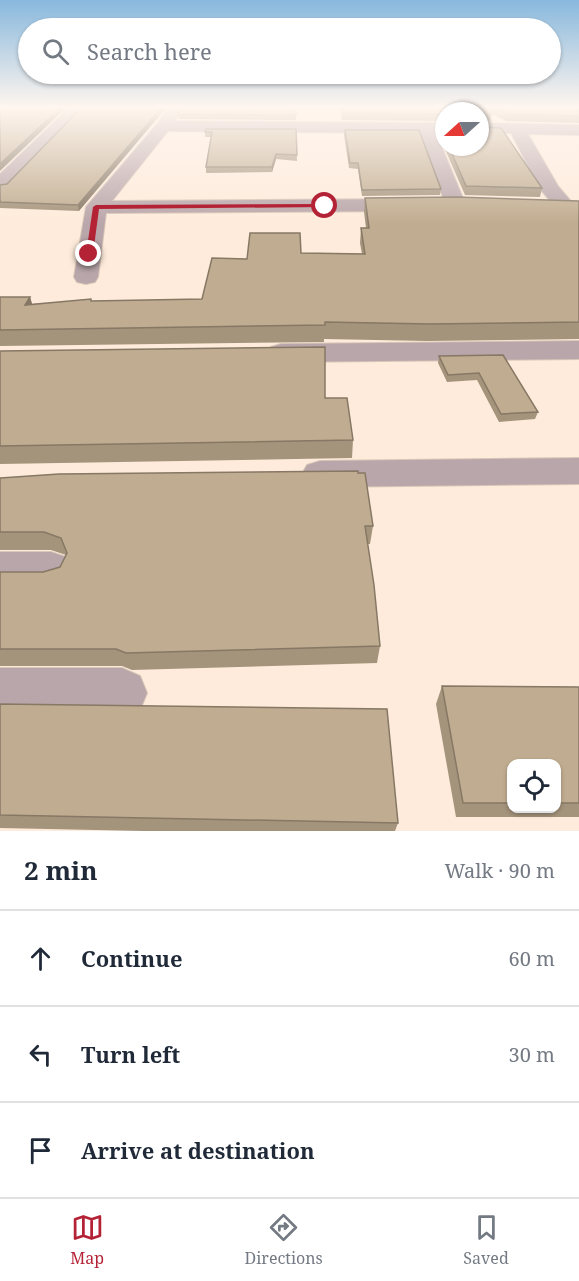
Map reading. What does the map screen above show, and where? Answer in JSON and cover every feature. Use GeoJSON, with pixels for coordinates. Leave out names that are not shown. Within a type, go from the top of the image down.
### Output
{"type":"FeatureCollection","features":[{"type":"Feature","properties":{"kind":"street"},"geometry":{"type":"LineString","coordinates":[[0,184],[39,146]]}},
{"type":"Feature","properties":{"kind":"street"},"geometry":{"type":"LineString","coordinates":[[86,278],[96,207],[147,146]]}},
{"type":"Feature","properties":{"kind":"street"},"geometry":{"type":"LineString","coordinates":[[433,146],[455,203]]}},
{"type":"Feature","properties":{"kind":"street"},"geometry":{"type":"LineString","coordinates":[[531,146],[550,189],[572,206]]}},
{"type":"Feature","properties":{"kind":"street"},"geometry":{"type":"LineString","coordinates":[[96,207],[477,204]]}},
{"type":"Feature","properties":{"kind":"street"},"geometry":{"type":"LineString","coordinates":[[543,205],[572,206]]}},
{"type":"Feature","properties":{"kind":"street"},"geometry":{"type":"LineString","coordinates":[[260,353],[579,350]]}},
{"type":"Feature","properties":{"kind":"street"},"geometry":{"type":"LineString","coordinates":[[292,474],[579,471]]}},
{"type":"Feature","properties":{"kind":"street"},"geometry":{"type":"LineString","coordinates":[[0,570],[51,570]]}},
{"type":"Feature","properties":{"kind":"street"},"geometry":{"type":"LineString","coordinates":[[0,693],[122,693]]}},
{"type":"Feature","properties":{"kind":"building"},"geometry":{"type":"Polygon","coordinates":[[[0,146],[19,146],[0,164],[0,146]]]}},
{"type":"Feature","properties":{"kind":"building"},"geometry":{"type":"Polygon","coordinates":[[[44,146],[129,146],[78,205],[0,202],[0,185],[7,184],[44,146]]]}},
{"type":"Feature","properties":{"kind":"building"},"geometry":{"type":"Polygon","coordinates":[[[210,146],[297,146],[297,155],[276,154],[272,167],[206,167],[210,146]]]}},
{"type":"Feature","properties":{"kind":"building"},"geometry":{"type":"Polygon","coordinates":[[[347,146],[425,146],[441,189],[362,190],[358,163],[350,163],[347,146]]]}},
{"type":"Feature","properties":{"kind":"building"},"geometry":{"type":"Polygon","coordinates":[[[489,146],[513,146],[542,188],[466,186],[453,156],[489,156],[489,146]]]}},
{"type":"Feature","properties":{"kind":"building"},"geometry":{"type":"Polygon","coordinates":[[[457,197],[579,201],[579,322],[430,324],[325,322],[325,325],[0,330],[0,297],[30,297],[25,305],[91,299],[91,301],[202,299],[212,258],[247,259],[250,233],[300,233],[301,253],[365,254],[361,228],[369,228],[365,198],[457,197]]]}},
{"type":"Feature","properties":{"kind":"building"},"geometry":{"type":"Polygon","coordinates":[[[325,347],[325,398],[347,398],[353,440],[0,446],[0,351],[325,347]]]}},
{"type":"Feature","properties":{"kind":"building"},"geometry":{"type":"Polygon","coordinates":[[[503,355],[538,412],[501,414],[479,373],[448,375],[439,356],[503,355]]]}},
{"type":"Feature","properties":{"kind":"building"},"geometry":{"type":"Polygon","coordinates":[[[358,471],[358,473],[365,473],[373,526],[365,526],[380,646],[126,653],[116,649],[0,649],[0,572],[43,572],[60,567],[67,553],[61,538],[44,532],[0,532],[0,478],[59,474],[358,471]]]}},
{"type":"Feature","properties":{"kind":"building"},"geometry":{"type":"Polygon","coordinates":[[[442,686],[579,687],[579,803],[561,803],[561,759],[507,759],[507,803],[463,803],[442,686]]]}},
{"type":"Feature","properties":{"kind":"building"},"geometry":{"type":"Polygon","coordinates":[[[0,704],[387,709],[398,823],[0,815],[0,704]]]}},
{"type":"Feature","properties":{"kind":"route"},"geometry":{"type":"LineString","coordinates":[[89,254],[96,207],[325,206]]}}]}
